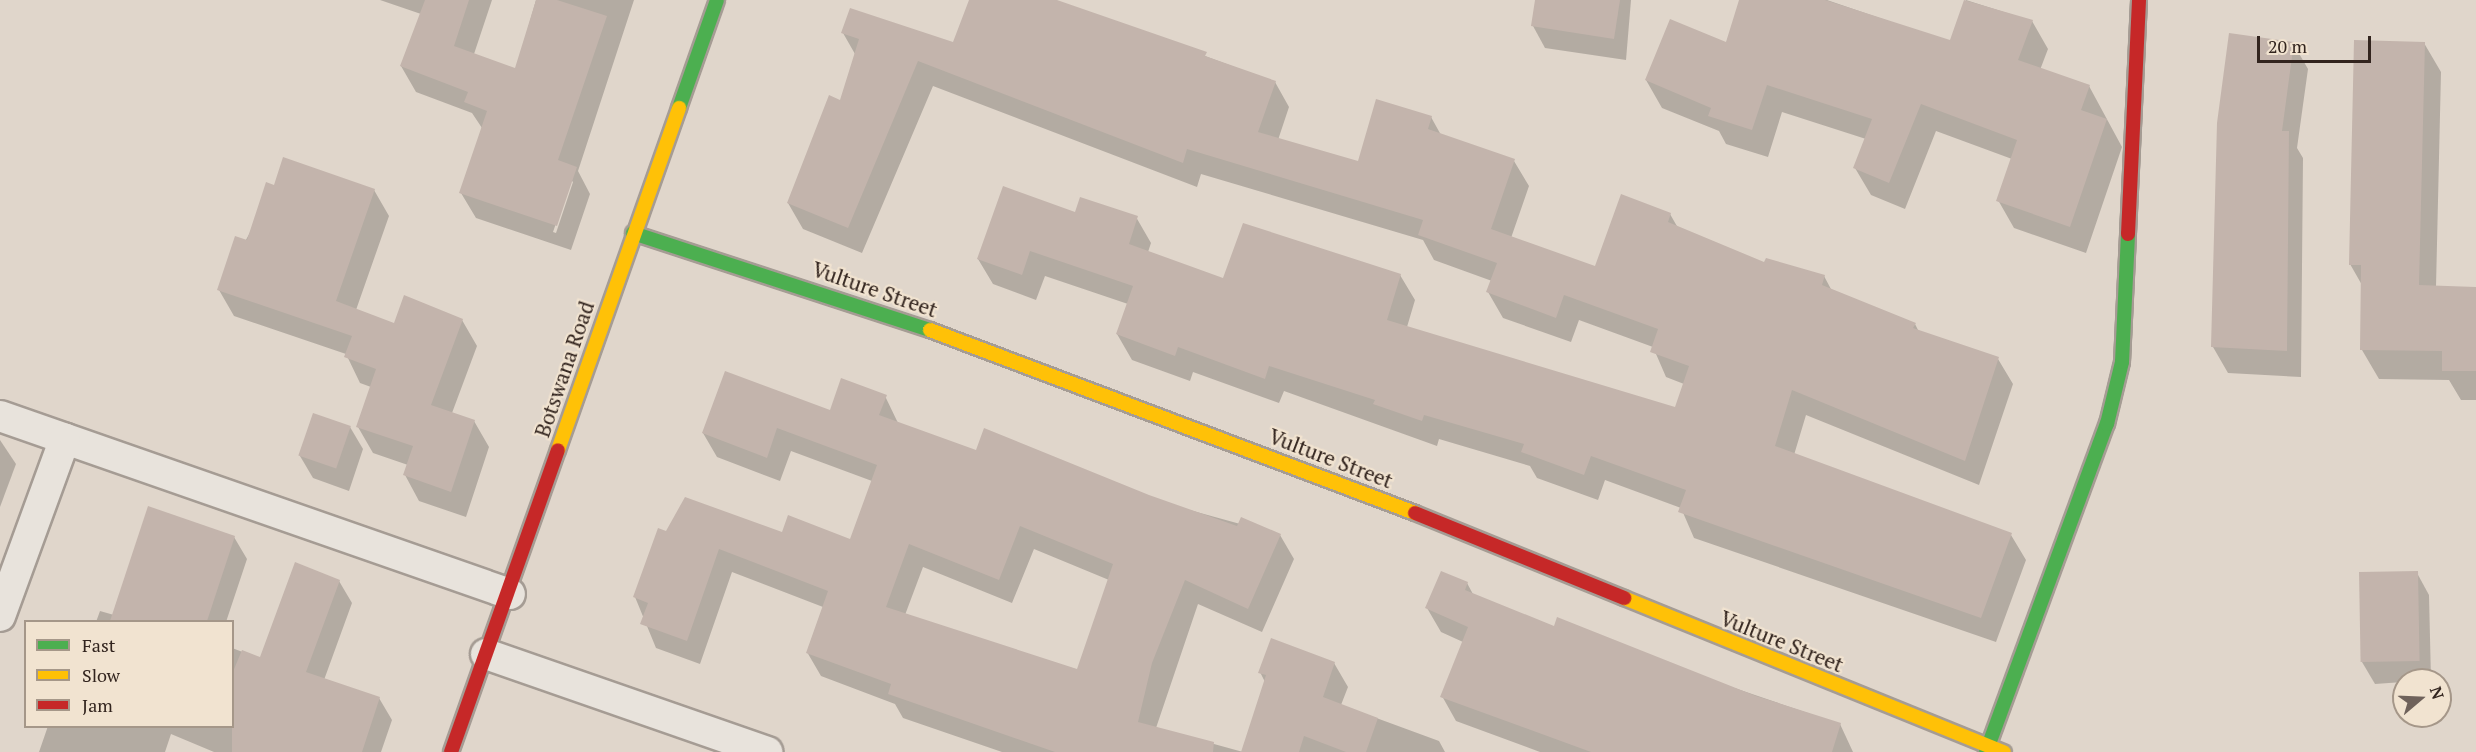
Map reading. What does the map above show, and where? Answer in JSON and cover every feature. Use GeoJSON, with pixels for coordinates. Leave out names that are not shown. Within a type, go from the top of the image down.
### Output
{"type":"FeatureCollection","features":[{"type":"Feature","properties":{"kind":"street","name":"Botswana Road"},"geometry":{"type":"LineString","coordinates":[[451,752],[510,594],[633,233],[717,0]]}},
{"type":"Feature","properties":{"kind":"street"},"geometry":{"type":"LineString","coordinates":[[1987,750],[2107,424],[2122,363],[2139,0]]}},
{"type":"Feature","properties":{"kind":"street","name":"Vulture Street"},"geometry":{"type":"LineString","coordinates":[[633,233],[878,310],[1370,495],[1987,750],[2004,752]]}},
{"type":"Feature","properties":{"kind":"street"},"geometry":{"type":"LineString","coordinates":[[0,416],[510,594]]}},
{"type":"Feature","properties":{"kind":"street"},"geometry":{"type":"LineString","coordinates":[[0,616],[65,438]]}},
{"type":"Feature","properties":{"kind":"street"},"geometry":{"type":"LineString","coordinates":[[486,654],[767,752]]}},
{"type":"Feature","properties":{"kind":"building"},"geometry":{"type":"Polygon","coordinates":[[[425,0],[469,0],[454,46],[515,68],[536,0],[557,0],[607,16],[558,160],[577,167],[557,226],[459,193],[487,111],[464,102],[468,92],[400,66],[425,0]]]}},
{"type":"Feature","properties":{"kind":"building"},"geometry":{"type":"Polygon","coordinates":[[[969,0],[1057,0],[1207,52],[1205,56],[1276,81],[1258,132],[1358,161],[1376,99],[1432,116],[1428,129],[1515,159],[1491,229],[1595,266],[1621,194],[1671,213],[1668,222],[1764,262],[1766,258],[1825,275],[1822,285],[1916,323],[1913,328],[1999,357],[1965,461],[1792,390],[1775,446],[2012,533],[1981,618],[1678,512],[1686,490],[1591,456],[1584,475],[1521,452],[1524,444],[1424,415],[1422,421],[1373,404],[1375,400],[1269,366],[1265,379],[1178,347],[1175,356],[1116,334],[1133,286],[1030,251],[1022,275],[977,259],[1003,186],[1075,212],[1080,197],[1138,216],[1129,244],[1223,278],[1243,223],[1401,274],[1387,320],[1675,407],[1689,366],[1650,352],[1658,329],[1564,295],[1556,318],[1486,292],[1497,263],[1418,235],[1423,220],[1187,149],[1183,163],[918,61],[848,228],[787,203],[829,95],[840,100],[859,39],[841,33],[850,8],[953,42],[969,0]]]}},
{"type":"Feature","properties":{"kind":"building"},"geometry":{"type":"Polygon","coordinates":[[[1535,0],[1620,0],[1614,39],[1531,26],[1535,0]]]}},
{"type":"Feature","properties":{"kind":"building"},"geometry":{"type":"Polygon","coordinates":[[[1739,0],[1825,0],[1950,40],[1964,0],[2033,20],[2018,60],[2090,85],[2081,110],[2107,119],[2070,227],[1996,201],[2017,140],[1921,104],[1889,183],[1853,168],[1872,119],[1767,85],[1752,130],[1708,116],[1711,108],[1645,80],[1670,19],[1726,42],[1739,0]]]}},
{"type":"Feature","properties":{"kind":"building"},"geometry":{"type":"Polygon","coordinates":[[[2229,33],[2294,42],[2282,131],[2289,131],[2287,351],[2211,347],[2217,123],[2229,33]]]}},
{"type":"Feature","properties":{"kind":"building"},"geometry":{"type":"Polygon","coordinates":[[[2354,40],[2425,42],[2419,285],[2476,287],[2476,371],[2442,371],[2442,351],[2360,350],[2361,265],[2349,265],[2354,40]]]}},
{"type":"Feature","properties":{"kind":"building"},"geometry":{"type":"Polygon","coordinates":[[[283,157],[375,189],[336,301],[394,323],[404,295],[463,319],[431,405],[475,420],[451,492],[403,475],[413,446],[356,427],[376,369],[344,357],[352,336],[217,290],[235,236],[247,240],[266,182],[274,185],[283,157]]]}},
{"type":"Feature","properties":{"kind":"building"},"geometry":{"type":"Polygon","coordinates":[[[725,371],[830,410],[841,378],[887,395],[879,415],[976,450],[984,428],[1149,495],[1237,526],[1241,517],[1281,534],[1248,609],[1185,580],[1152,663],[1138,722],[1214,742],[1213,752],[1055,752],[888,694],[891,684],[806,653],[828,591],[719,549],[687,641],[640,624],[648,603],[633,597],[658,528],[666,531],[685,497],[782,532],[788,515],[850,539],[877,465],[777,428],[767,458],[702,433],[725,371]],[[1020,526],[999,580],[909,544],[886,607],[1077,669],[1113,564],[1020,526]]]}},
{"type":"Feature","properties":{"kind":"building"},"geometry":{"type":"Polygon","coordinates":[[[313,413],[351,426],[336,469],[298,456],[313,413]]]}},
{"type":"Feature","properties":{"kind":"building"},"geometry":{"type":"Polygon","coordinates":[[[148,506],[235,536],[207,620],[110,620],[148,506]]]}},
{"type":"Feature","properties":{"kind":"building"},"geometry":{"type":"Polygon","coordinates":[[[295,562],[340,580],[306,672],[380,697],[362,752],[232,752],[234,669],[242,650],[260,657],[295,562]]]}},
{"type":"Feature","properties":{"kind":"building"},"geometry":{"type":"Polygon","coordinates":[[[1441,571],[1468,582],[1465,590],[1554,626],[1557,617],[1756,696],[1841,723],[1832,752],[1591,752],[1440,697],[1468,627],[1425,608],[1441,571]]]}},
{"type":"Feature","properties":{"kind":"building"},"geometry":{"type":"Polygon","coordinates":[[[2418,571],[2420,661],[2361,662],[2359,572],[2418,571]]]}},
{"type":"Feature","properties":{"kind":"building"},"geometry":{"type":"Polygon","coordinates":[[[1271,638],[1335,662],[1323,697],[1378,718],[1366,752],[1346,752],[1304,736],[1299,752],[1241,752],[1266,675],[1258,673],[1271,638]]]}},
{"type":"Feature","properties":{"kind":"traffic: fast"},"geometry":{"type":"LineString","coordinates":[[679,108],[717,0]]}},
{"type":"Feature","properties":{"kind":"traffic: fast"},"geometry":{"type":"LineString","coordinates":[[633,233],[930,330]]}},
{"type":"Feature","properties":{"kind":"traffic: fast"},"geometry":{"type":"LineString","coordinates":[[1986,752],[2107,424],[2122,362],[2128,234]]}},
{"type":"Feature","properties":{"kind":"traffic: slow"},"geometry":{"type":"LineString","coordinates":[[558,450],[679,108]]}},
{"type":"Feature","properties":{"kind":"traffic: slow"},"geometry":{"type":"LineString","coordinates":[[930,330],[1415,513]]}},
{"type":"Feature","properties":{"kind":"traffic: slow"},"geometry":{"type":"LineString","coordinates":[[1624,598],[2004,752]]}},
{"type":"Feature","properties":{"kind":"traffic: jam"},"geometry":{"type":"LineString","coordinates":[[2128,234],[2139,0]]}},
{"type":"Feature","properties":{"kind":"traffic: jam"},"geometry":{"type":"LineString","coordinates":[[451,752],[558,450]]}},
{"type":"Feature","properties":{"kind":"traffic: jam"},"geometry":{"type":"LineString","coordinates":[[1415,513],[1624,598]]}}]}
